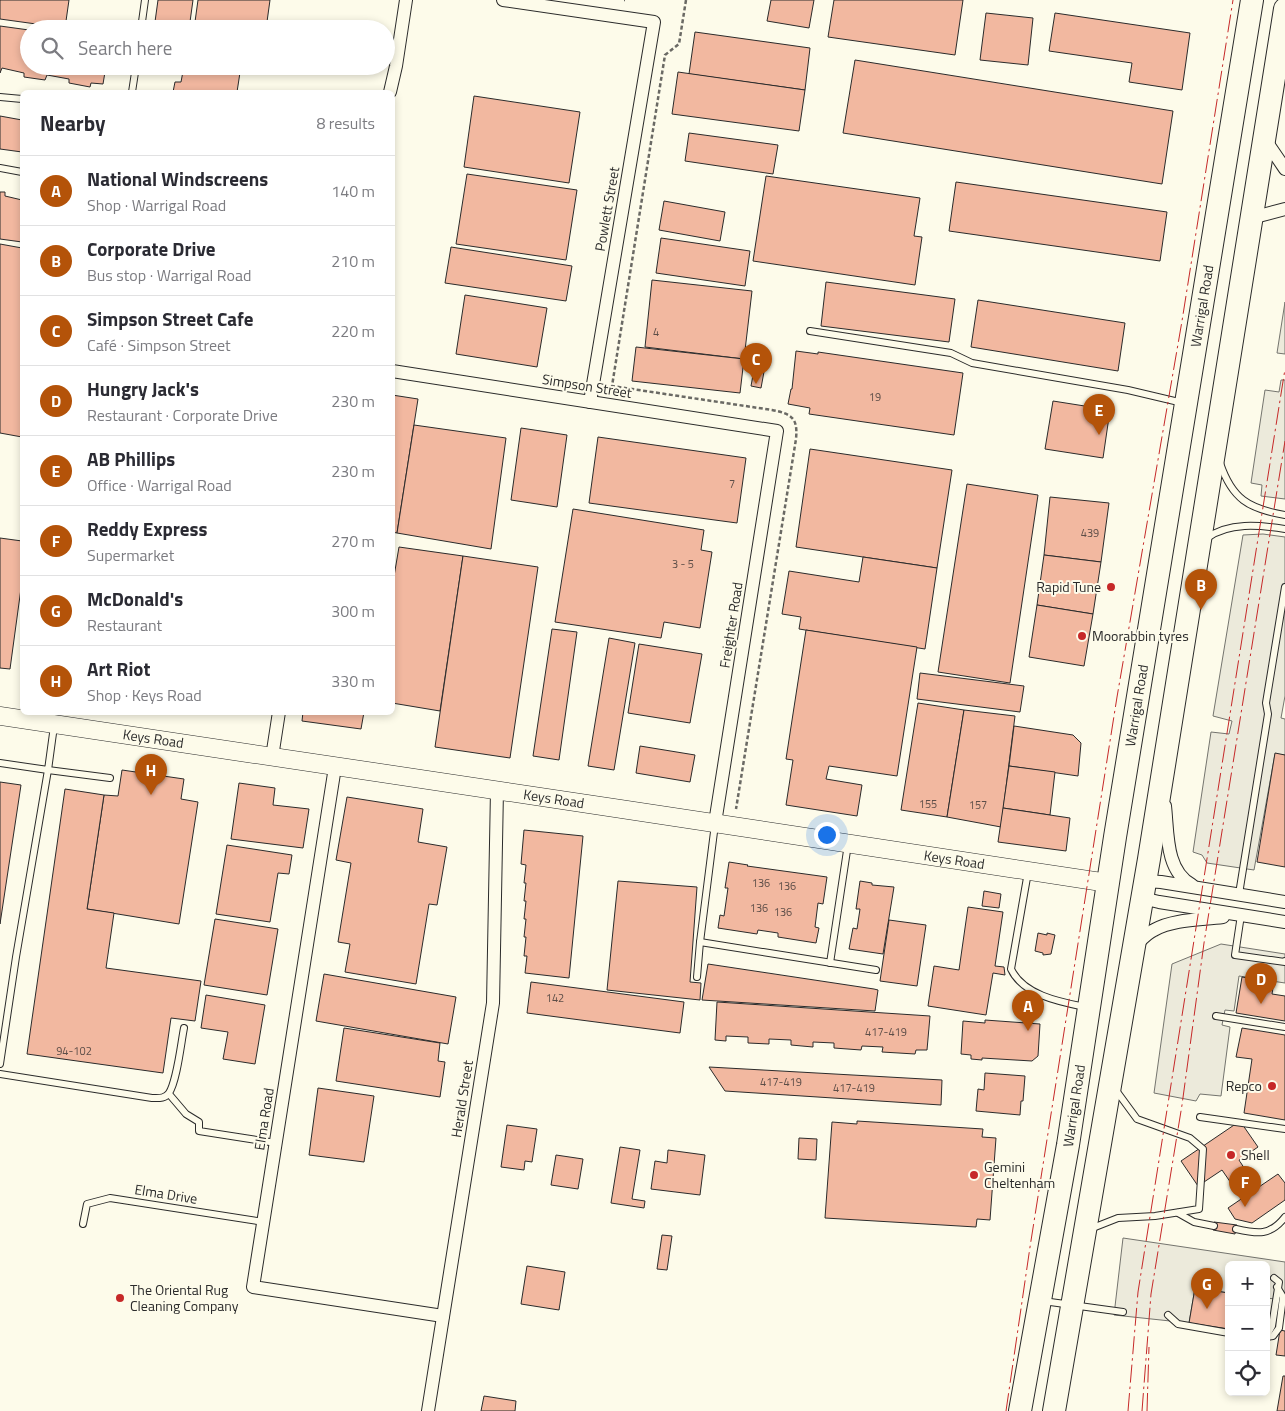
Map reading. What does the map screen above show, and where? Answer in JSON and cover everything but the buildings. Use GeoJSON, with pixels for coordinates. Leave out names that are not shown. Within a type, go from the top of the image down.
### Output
{"type":"FeatureCollection","features":[{"type":"Feature","properties":{"kind":"highway","name":"Warrigal Road"},"geometry":{"type":"LineString","coordinates":[[1020,1411],[1067,1153],[1108,883],[1252,0]]}},
{"type":"Feature","properties":{"kind":"highway"},"geometry":{"type":"LineString","coordinates":[[1054,1411],[1111,1085],[1285,9]]}},
{"type":"Feature","properties":{"kind":"highway"},"geometry":{"type":"LineString","coordinates":[[1208,274],[1241,279]]}},
{"type":"Feature","properties":{"kind":"highway"},"geometry":{"type":"LineString","coordinates":[[1108,883],[1143,890]]}},
{"type":"Feature","properties":{"kind":"street"},"geometry":{"type":"LineString","coordinates":[[395,70],[406,0]]}},
{"type":"Feature","properties":{"kind":"street","name":"Powlett Street"},"geometry":{"type":"LineString","coordinates":[[503,0],[654,22],[590,402]]}},
{"type":"Feature","properties":{"kind":"street"},"geometry":{"type":"LineString","coordinates":[[390,90],[394,75]]}},
{"type":"Feature","properties":{"kind":"street"},"geometry":{"type":"LineString","coordinates":[[1264,138],[1285,169]]}},
{"type":"Feature","properties":{"kind":"street"},"geometry":{"type":"LineString","coordinates":[[1251,218],[1285,209]]}},
{"type":"Feature","properties":{"kind":"street","name":"Simpson Street"},"geometry":{"type":"LineString","coordinates":[[395,371],[777,431]]}},
{"type":"Feature","properties":{"kind":"street","name":"Freighter Road"},"geometry":{"type":"LineString","coordinates":[[715,823],[777,431]]}},
{"type":"Feature","properties":{"kind":"street"},"geometry":{"type":"LineString","coordinates":[[272,757],[279,715]]}},
{"type":"Feature","properties":{"kind":"street","name":"Keys Road"},"geometry":{"type":"LineString","coordinates":[[0,716],[1108,883]]}},
{"type":"Feature","properties":{"kind":"street","name":"Elma Road"},"geometry":{"type":"LineString","coordinates":[[335,767],[253,1287],[443,1316]]}},
{"type":"Feature","properties":{"kind":"street"},"geometry":{"type":"LineString","coordinates":[[1161,776],[1169,846],[1174,865],[1184,880],[1204,888]]}},
{"type":"Feature","properties":{"kind":"street","name":"Herald Street"},"geometry":{"type":"LineString","coordinates":[[428,1411],[493,1003],[497,790]]}},
{"type":"Feature","properties":{"kind":"street"},"geometry":{"type":"LineString","coordinates":[[1285,902],[1161,882],[1143,890],[1159,902],[1285,922]]}},
{"type":"Feature","properties":{"kind":"street"},"geometry":{"type":"LineString","coordinates":[[1133,948],[1148,933],[1161,927],[1241,915]]}},
{"type":"Feature","properties":{"kind":"lane"},"geometry":{"type":"LineString","coordinates":[[142,20],[145,0]]}},
{"type":"Feature","properties":{"kind":"lane"},"geometry":{"type":"LineString","coordinates":[[132,90],[135,75]]}},
{"type":"Feature","properties":{"kind":"lane"},"geometry":{"type":"LineString","coordinates":[[0,96],[20,99]]}},
{"type":"Feature","properties":{"kind":"lane"},"geometry":{"type":"LineString","coordinates":[[0,168],[20,172]]}},
{"type":"Feature","properties":{"kind":"lane"},"geometry":{"type":"LineString","coordinates":[[810,331],[951,352],[972,363],[1109,386],[1186,404]]}},
{"type":"Feature","properties":{"kind":"lane"},"geometry":{"type":"LineString","coordinates":[[1215,446],[1225,477],[1234,492],[1258,510],[1285,515]]}},
{"type":"Feature","properties":{"kind":"lane"},"geometry":{"type":"LineString","coordinates":[[1198,547],[1212,535],[1227,529],[1256,525],[1285,530]]}},
{"type":"Feature","properties":{"kind":"lane"},"geometry":{"type":"LineString","coordinates":[[1239,894],[1268,714],[1266,702],[1285,587]]}},
{"type":"Feature","properties":{"kind":"lane"},"geometry":{"type":"LineString","coordinates":[[0,1064],[54,723]]}},
{"type":"Feature","properties":{"kind":"lane"},"geometry":{"type":"LineString","coordinates":[[0,763],[110,778]]}},
{"type":"Feature","properties":{"kind":"lane"},"geometry":{"type":"LineString","coordinates":[[698,977],[700,942],[715,823]]}},
{"type":"Feature","properties":{"kind":"lane"},"geometry":{"type":"LineString","coordinates":[[830,963],[848,843]]}},
{"type":"Feature","properties":{"kind":"lane"},"geometry":{"type":"LineString","coordinates":[[1028,871],[1011,969],[1015,977],[1036,992],[1052,1000],[1089,1008]]}},
{"type":"Feature","properties":{"kind":"lane"},"geometry":{"type":"LineString","coordinates":[[1241,915],[1235,955],[1285,962]]}},
{"type":"Feature","properties":{"kind":"lane"},"geometry":{"type":"LineString","coordinates":[[700,942],[876,970]]}},
{"type":"Feature","properties":{"kind":"lane"},"geometry":{"type":"LineString","coordinates":[[1216,1016],[1285,1027]]}},
{"type":"Feature","properties":{"kind":"lane"},"geometry":{"type":"LineString","coordinates":[[0,1074],[161,1098],[169,1094],[173,1084],[184,1028]]}},
{"type":"Feature","properties":{"kind":"lane"},"geometry":{"type":"LineString","coordinates":[[1086,1231],[1118,1218],[1155,1216],[1199,1209],[1202,1149],[1190,1138],[1137,1119],[1111,1085]]}},
{"type":"Feature","properties":{"kind":"lane"},"geometry":{"type":"LineString","coordinates":[[169,1094],[186,1114],[199,1122],[199,1131],[276,1143]]}},
{"type":"Feature","properties":{"kind":"lane"},"geometry":{"type":"LineString","coordinates":[[1200,1117],[1285,1129]]}},
{"type":"Feature","properties":{"kind":"lane","name":"Elma Drive"},"geometry":{"type":"LineString","coordinates":[[83,1224],[87,1204],[110,1198],[264,1222]]}},
{"type":"Feature","properties":{"kind":"lane"},"geometry":{"type":"LineString","coordinates":[[1178,1213],[1194,1222],[1214,1226]]}},
{"type":"Feature","properties":{"kind":"lane"},"geometry":{"type":"LineString","coordinates":[[1236,1229],[1258,1234],[1276,1227],[1285,1217]]}},
{"type":"Feature","properties":{"kind":"lane"},"geometry":{"type":"LineString","coordinates":[[1270,1330],[1279,1282],[1274,1278]]}},
{"type":"Feature","properties":{"kind":"lane"},"geometry":{"type":"LineString","coordinates":[[1040,1300],[1123,1312]]}},
{"type":"Feature","properties":{"kind":"lane"},"geometry":{"type":"LineString","coordinates":[[1168,1315],[1178,1324],[1225,1332]]}},
{"type":"Feature","properties":{"kind":"path"},"geometry":{"type":"LineString","coordinates":[[686,0],[679,44],[665,55],[612,386],[772,410],[789,415],[795,422],[796,439],[736,809]]}},
{"type":"Feature","properties":{"kind":"shaded area"},"geometry":{"type":"Polygon","coordinates":[[[1285,302],[1285,354],[1277,353],[1285,302]]]}},
{"type":"Feature","properties":{"kind":"shaded area"},"geometry":{"type":"Polygon","coordinates":[[[1281,380],[1285,380],[1285,499],[1261,496],[1262,485],[1251,483],[1265,390],[1279,392],[1281,380]]]}},
{"type":"Feature","properties":{"kind":"shaded area"},"geometry":{"type":"Polygon","coordinates":[[[1263,534],[1285,537],[1285,696],[1281,718],[1285,719],[1285,755],[1275,754],[1254,870],[1207,863],[1202,855],[1193,852],[1211,732],[1229,734],[1232,721],[1213,716],[1243,535],[1263,534]]]}},
{"type":"Feature","properties":{"kind":"shaded area"},"geometry":{"type":"Polygon","coordinates":[[[1221,944],[1285,954],[1285,983],[1239,976],[1234,1011],[1225,1010],[1222,1025],[1230,1027],[1221,1096],[1200,1094],[1196,1101],[1154,1093],[1172,964],[1221,944]]]}},
{"type":"Feature","properties":{"kind":"shaded area"},"geometry":{"type":"Polygon","coordinates":[[[1123,1238],[1285,1262],[1285,1300],[1270,1298],[1270,1261],[1225,1261],[1225,1292],[1195,1288],[1189,1323],[1114,1315],[1123,1238]]]}},
{"type":"Feature","properties":{"kind":"power"},"geometry":{"type":"LineString","coordinates":[[1006,1411],[1117,697],[1182,321],[1233,0]]}},
{"type":"Feature","properties":{"kind":"power"},"geometry":{"type":"LineString","coordinates":[[1128,1411],[1138,1292],[1285,369]]}},
{"type":"Feature","properties":{"kind":"power"},"geometry":{"type":"LineString","coordinates":[[1142,1411],[1151,1294],[1182,1105],[1204,943],[1285,441]]}},
{"type":"Feature","properties":{"kind":"power"},"geometry":{"type":"LineString","coordinates":[[1147,1411],[1149,1347]]}},
{"type":"Feature","properties":{"kind":"place","name":"Simpson Street Cafe"},"geometry":{"type":"Point","coordinates":[756,384]}},
{"type":"Feature","properties":{"kind":"place","name":"AB Phillips"},"geometry":{"type":"Point","coordinates":[1099,435]}},
{"type":"Feature","properties":{"kind":"place","name":"Rapid Tune"},"geometry":{"type":"Point","coordinates":[1111,587]}},
{"type":"Feature","properties":{"kind":"place","name":"Corporate Drive"},"geometry":{"type":"Point","coordinates":[1201,610]}},
{"type":"Feature","properties":{"kind":"place","name":"Moorabbin tyres"},"geometry":{"type":"Point","coordinates":[1082,636]}},
{"type":"Feature","properties":{"kind":"place","name":"Art Riot"},"geometry":{"type":"Point","coordinates":[151,795]}},
{"type":"Feature","properties":{"kind":"place","name":"Hungry Jack's"},"geometry":{"type":"Point","coordinates":[1261,1004]}},
{"type":"Feature","properties":{"kind":"place","name":"National Windscreens"},"geometry":{"type":"Point","coordinates":[1028,1031]}},
{"type":"Feature","properties":{"kind":"place","name":"Repco"},"geometry":{"type":"Point","coordinates":[1272,1086]}},
{"type":"Feature","properties":{"kind":"place","name":"Shell"},"geometry":{"type":"Point","coordinates":[1231,1155]}},
{"type":"Feature","properties":{"kind":"place","name":"Gemini Cheltenham"},"geometry":{"type":"Point","coordinates":[974,1175]}},
{"type":"Feature","properties":{"kind":"place","name":"Reddy Express"},"geometry":{"type":"Point","coordinates":[1245,1207]}},
{"type":"Feature","properties":{"kind":"place","name":"The Oriental Rug Cleaning Company"},"geometry":{"type":"Point","coordinates":[120,1298]}},
{"type":"Feature","properties":{"kind":"place","name":"McDonald's"},"geometry":{"type":"Point","coordinates":[1207,1309]}}]}
